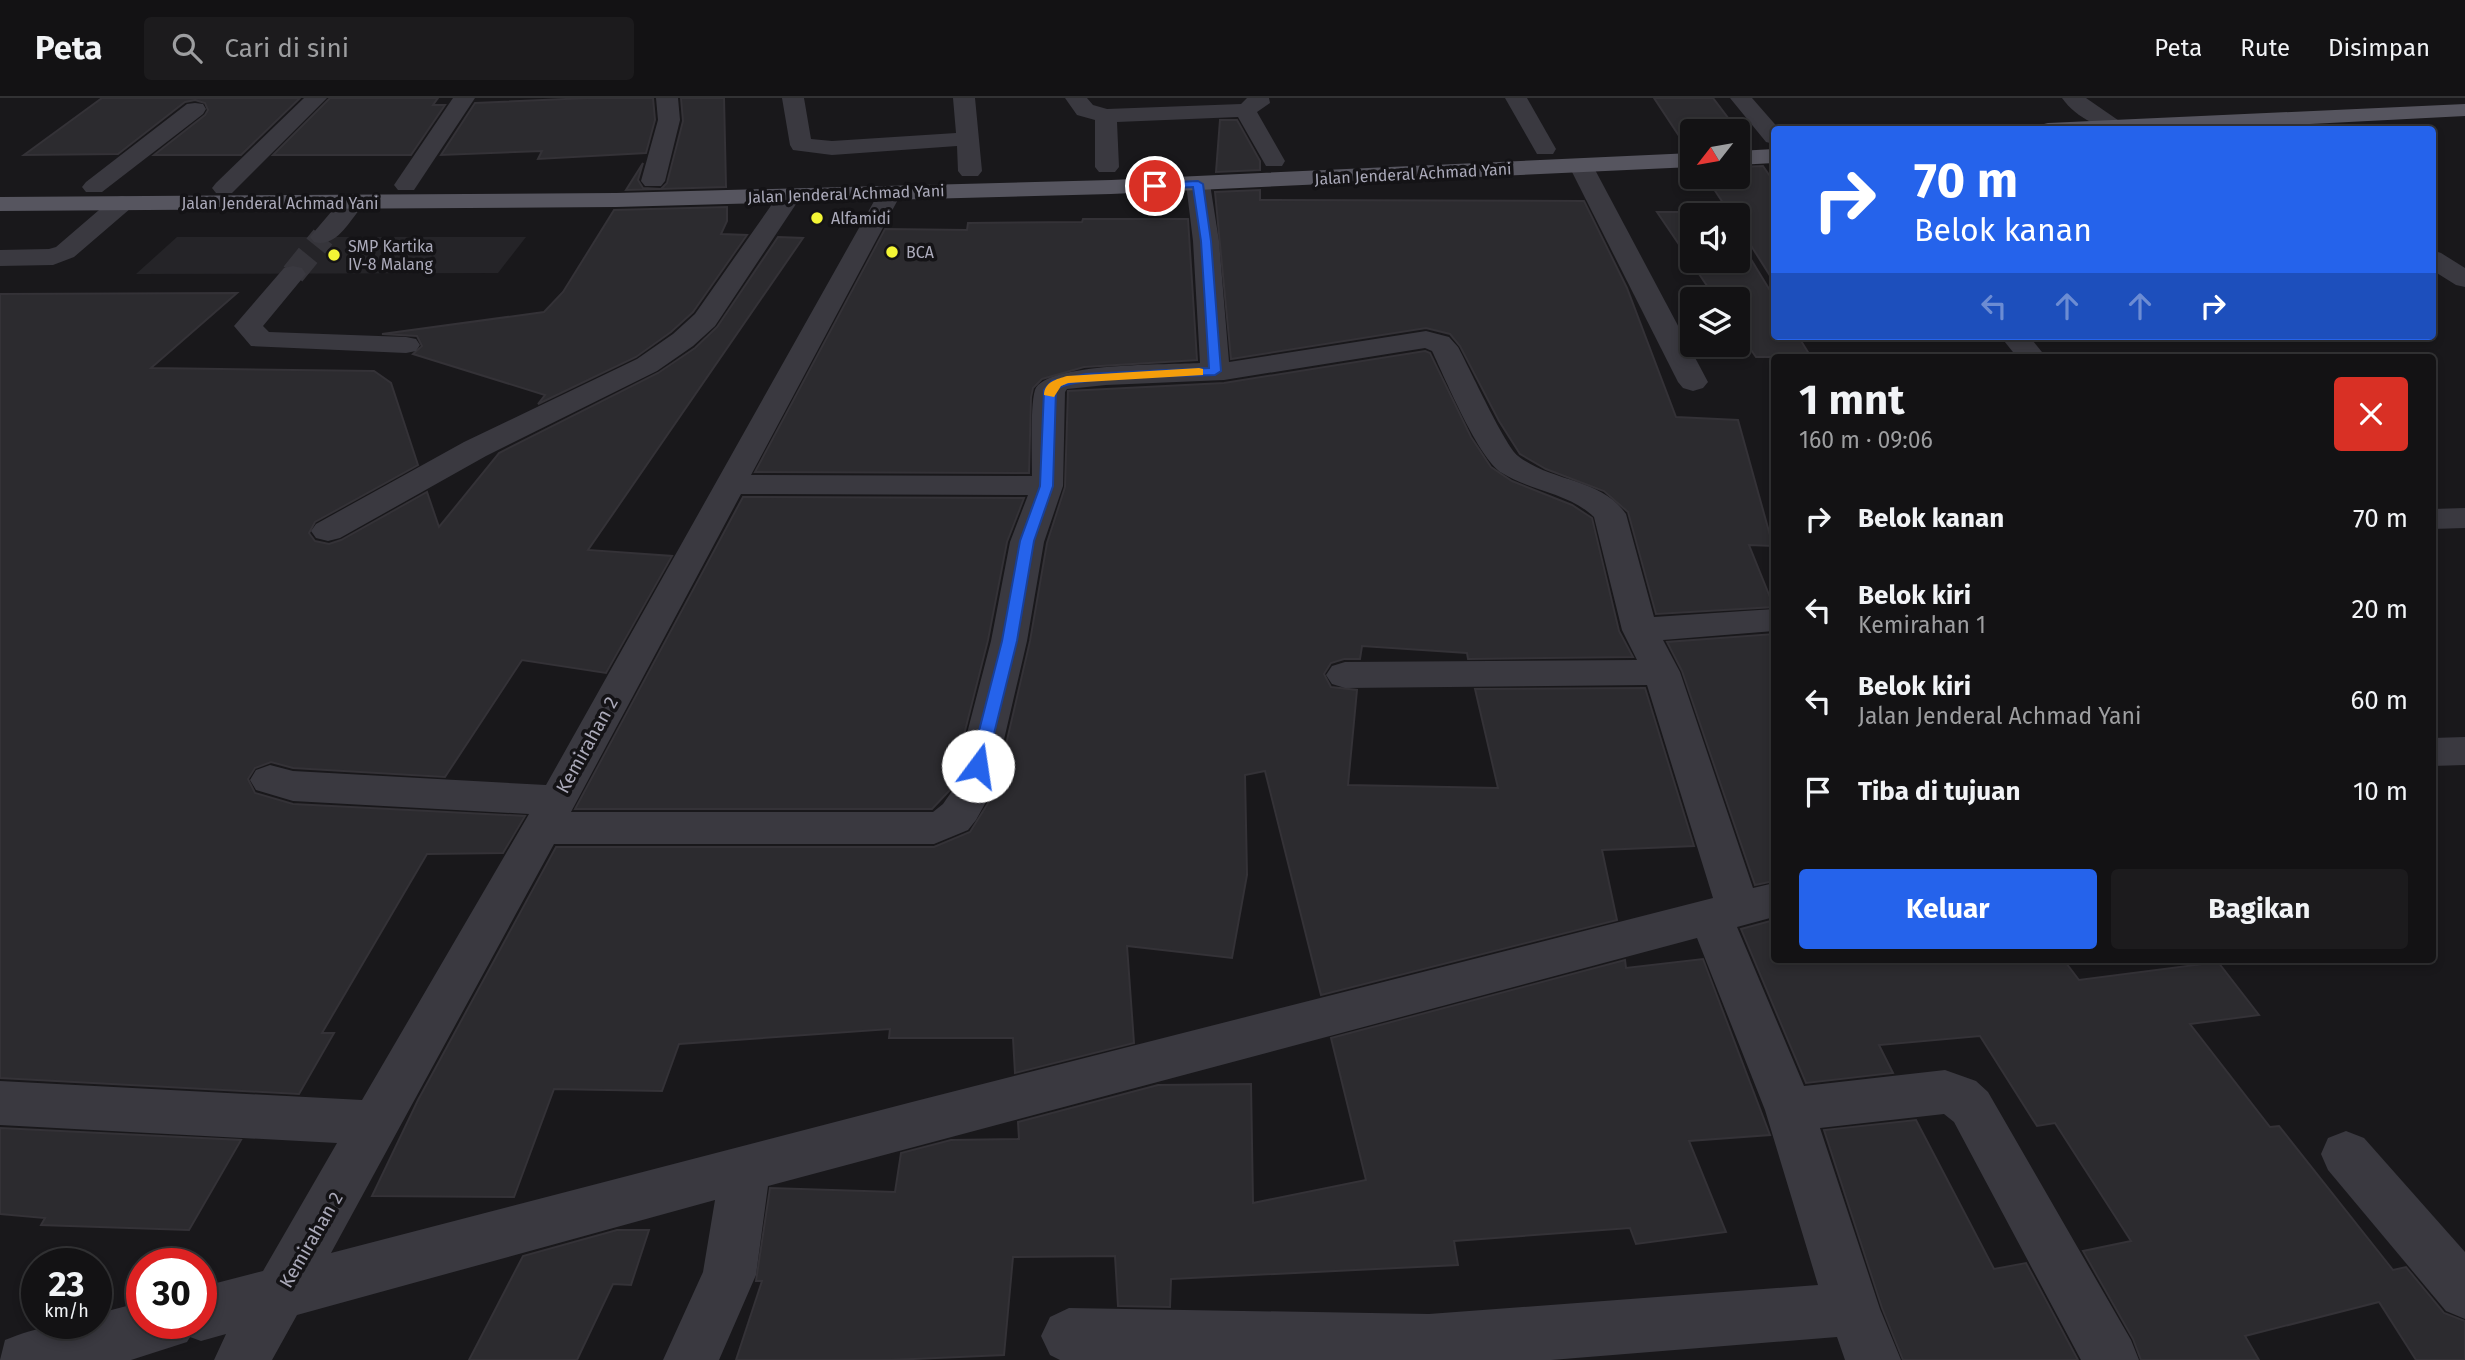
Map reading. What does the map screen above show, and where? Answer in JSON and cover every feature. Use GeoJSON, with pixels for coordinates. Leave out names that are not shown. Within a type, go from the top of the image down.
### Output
{"type":"FeatureCollection","features":[{"type":"Feature","properties":{"kind":"main road"},"geometry":{"type":"LineString","coordinates":[[2455,98],[2465,104]]}},
{"type":"Feature","properties":{"kind":"main road"},"geometry":{"type":"LineString","coordinates":[[2139,126],[2465,110]]}},
{"type":"Feature","properties":{"kind":"main road"},"geometry":{"type":"LineString","coordinates":[[2422,113],[2465,127]]}},
{"type":"Feature","properties":{"kind":"main road"},"geometry":{"type":"LineString","coordinates":[[1750,140],[1771,138]]}},
{"type":"Feature","properties":{"kind":"main road","name":"Jalan Jenderal Achmad Yani"},"geometry":{"type":"LineString","coordinates":[[0,204],[122,203],[335,223],[616,200],[890,192],[1109,177],[1274,162],[1680,143]]}},
{"type":"Feature","properties":{"kind":"main road"},"geometry":{"type":"LineString","coordinates":[[1750,157],[1771,156]]}},
{"type":"Feature","properties":{"kind":"main road","name":"Jalan Jenderal Achmad Yani"},"geometry":{"type":"LineString","coordinates":[[0,189],[653,181],[970,171],[1198,184],[1680,161]]}},
{"type":"Feature","properties":{"kind":"street"},"geometry":{"type":"LineString","coordinates":[[224,188],[316,98]]}},
{"type":"Feature","properties":{"kind":"street"},"geometry":{"type":"LineString","coordinates":[[406,185],[464,98]]}},
{"type":"Feature","properties":{"kind":"street"},"geometry":{"type":"LineString","coordinates":[[653,181],[669,120],[667,98]]}},
{"type":"Feature","properties":{"kind":"street"},"geometry":{"type":"LineString","coordinates":[[783,98],[789,165]]}},
{"type":"Feature","properties":{"kind":"street"},"geometry":{"type":"LineString","coordinates":[[793,98],[801,145],[832,148],[968,139]]}},
{"type":"Feature","properties":{"kind":"street"},"geometry":{"type":"LineString","coordinates":[[964,98],[970,171]]}},
{"type":"Feature","properties":{"kind":"street"},"geometry":{"type":"LineString","coordinates":[[1076,98],[1085,110],[1106,116],[1252,104],[1274,162]]}},
{"type":"Feature","properties":{"kind":"street"},"geometry":{"type":"LineString","coordinates":[[1516,98],[1545,149]]}},
{"type":"Feature","properties":{"kind":"street"},"geometry":{"type":"LineString","coordinates":[[1741,98],[1771,134]]}},
{"type":"Feature","properties":{"kind":"street"},"geometry":{"type":"LineString","coordinates":[[2073,98],[2115,126]]}},
{"type":"Feature","properties":{"kind":"street"},"geometry":{"type":"LineString","coordinates":[[94,187],[195,109]]}},
{"type":"Feature","properties":{"kind":"street"},"geometry":{"type":"LineString","coordinates":[[1106,116],[1109,177]]}},
{"type":"Feature","properties":{"kind":"street"},"geometry":{"type":"LineString","coordinates":[[1581,166],[1693,382]]}},
{"type":"Feature","properties":{"kind":"street"},"geometry":{"type":"LineString","coordinates":[[1198,184],[1206,241],[1215,371]]}},
{"type":"Feature","properties":{"kind":"street","name":"Kemirahan 2"},"geometry":{"type":"LineString","coordinates":[[242,1360],[549,814],[890,192]]}},
{"type":"Feature","properties":{"kind":"street"},"geometry":{"type":"LineString","coordinates":[[328,531],[475,449],[647,365],[683,340],[705,320],[790,195]]}},
{"type":"Feature","properties":{"kind":"street"},"geometry":{"type":"LineString","coordinates":[[0,258],[52,257],[65,253],[122,203]]}},
{"type":"Feature","properties":{"kind":"street"},"geometry":{"type":"LineString","coordinates":[[2436,261],[2465,279]]}},
{"type":"Feature","properties":{"kind":"street"},"geometry":{"type":"LineString","coordinates":[[293,274],[248,326],[261,340],[406,345]]}},
{"type":"Feature","properties":{"kind":"street"},"geometry":{"type":"LineString","coordinates":[[270,780],[293,786],[549,814],[934,828],[944,826],[961,814],[972,791],[1009,641],[1027,541],[1047,486],[1050,390],[1057,383],[1106,376],[1215,371],[1423,339],[1439,342],[1502,459],[1510,467],[1595,502],[1610,514],[1640,629],[1662,672],[1741,909],[1789,1110],[1853,1310],[1873,1360]]}},
{"type":"Feature","properties":{"kind":"street"},"geometry":{"type":"LineString","coordinates":[[2017,340],[2029,354]]}},
{"type":"Feature","properties":{"kind":"street"},"geometry":{"type":"LineString","coordinates":[[730,484],[1047,486]]}},
{"type":"Feature","properties":{"kind":"street"},"geometry":{"type":"LineString","coordinates":[[2436,519],[2465,518]]}},
{"type":"Feature","properties":{"kind":"street"},"geometry":{"type":"LineString","coordinates":[[1640,629],[1771,620]]}},
{"type":"Feature","properties":{"kind":"street"},"geometry":{"type":"LineString","coordinates":[[1345,675],[1662,672]]}},
{"type":"Feature","properties":{"kind":"street"},"geometry":{"type":"LineString","coordinates":[[2436,752],[2465,751]]}},
{"type":"Feature","properties":{"kind":"street"},"geometry":{"type":"LineString","coordinates":[[217,1310],[1741,909]]}},
{"type":"Feature","properties":{"kind":"street"},"geometry":{"type":"LineString","coordinates":[[1789,1110],[1945,1092],[1959,1096],[1971,1107],[2111,1360]]}},
{"type":"Feature","properties":{"kind":"street"},"geometry":{"type":"LineString","coordinates":[[0,1103],[376,1124]]}},
{"type":"Feature","properties":{"kind":"street"},"geometry":{"type":"LineString","coordinates":[[2346,1154],[2465,1292]]}},
{"type":"Feature","properties":{"kind":"street"},"geometry":{"type":"LineString","coordinates":[[691,1360],[729,1275],[745,1169]]}},
{"type":"Feature","properties":{"kind":"street"},"geometry":{"type":"LineString","coordinates":[[1069,1336],[1429,1342],[1853,1310]]}},
{"type":"Feature","properties":{"kind":"street"},"geometry":{"type":"LineString","coordinates":[[25,1360],[126,1334]]}},
{"type":"Feature","properties":{"kind":"shaded area","name":"SMP Kartika IV-8 Malang"},"geometry":{"type":"Polygon","coordinates":[[[177,237],[526,237],[498,273],[136,274],[177,237]]]}},
{"type":"Feature","properties":{"kind":"building"},"geometry":{"type":"Polygon","coordinates":[[[102,98],[300,98],[241,155],[154,155],[205,115],[208,110],[205,103],[195,100],[185,102],[118,154],[24,155],[102,98]]]}},
{"type":"Feature","properties":{"kind":"building"},"geometry":{"type":"Polygon","coordinates":[[[330,98],[438,98],[433,105],[445,105],[411,155],[273,155],[330,98]]]}},
{"type":"Feature","properties":{"kind":"building"},"geometry":{"type":"Polygon","coordinates":[[[653,98],[655,120],[646,153],[538,159],[542,151],[441,155],[475,103],[653,98]]]}},
{"type":"Feature","properties":{"kind":"building"},"geometry":{"type":"Polygon","coordinates":[[[681,98],[724,98],[726,187],[661,189],[667,183],[683,121],[681,98]]]}},
{"type":"Feature","properties":{"kind":"building"},"geometry":{"type":"Polygon","coordinates":[[[1654,98],[1713,98],[1729,119],[1680,119],[1680,137],[1654,98]]]}},
{"type":"Feature","properties":{"kind":"building"},"geometry":{"type":"Polygon","coordinates":[[[1220,120],[1237,120],[1260,161],[1260,170],[1216,172],[1220,120]]]}},
{"type":"Feature","properties":{"kind":"building"},"geometry":{"type":"Polygon","coordinates":[[[643,163],[638,180],[643,188],[660,189],[626,190],[643,163]]]}},
{"type":"Feature","properties":{"kind":"building"},"geometry":{"type":"Polygon","coordinates":[[[1763,166],[1771,178],[1771,277],[1750,244],[1750,203],[1723,203],[1714,189],[1750,189],[1750,167],[1763,166]]]}},
{"type":"Feature","properties":{"kind":"building"},"geometry":{"type":"Polygon","coordinates":[[[1260,190],[1260,200],[1584,201],[1627,288],[1676,417],[1738,420],[1771,539],[1771,546],[1749,545],[1771,600],[1771,607],[1656,614],[1628,512],[1604,491],[1546,469],[1520,454],[1499,421],[1460,346],[1450,334],[1426,328],[1231,359],[1215,192],[1260,190]]]}},
{"type":"Feature","properties":{"kind":"building"},"geometry":{"type":"Polygon","coordinates":[[[727,207],[727,221],[721,234],[747,235],[693,312],[636,357],[538,404],[545,395],[413,354],[422,346],[417,336],[382,334],[544,312],[563,292],[614,210],[727,207]]]}},
{"type":"Feature","properties":{"kind":"building"},"geometry":{"type":"Polygon","coordinates":[[[1657,212],[1680,212],[1680,246],[1657,212]]]}},
{"type":"Feature","properties":{"kind":"building"},"geometry":{"type":"Polygon","coordinates":[[[1083,219],[1188,219],[1197,360],[1084,367],[1042,379],[1033,388],[1031,397],[1029,473],[755,472],[885,229],[967,230],[968,223],[1082,222],[1083,219]]]}},
{"type":"Feature","properties":{"kind":"building"},"geometry":{"type":"Polygon","coordinates":[[[778,237],[803,238],[588,550],[672,556],[606,673],[522,660],[445,777],[293,768],[271,762],[255,768],[248,779],[255,793],[293,804],[525,816],[503,853],[427,854],[322,1033],[334,1033],[299,1094],[0,1078],[0,294],[237,293],[151,368],[374,371],[391,383],[418,465],[315,522],[309,533],[315,541],[329,544],[427,492],[439,527],[499,453],[658,373],[695,348],[717,327],[778,237]]]}},
{"type":"Feature","properties":{"kind":"building"},"geometry":{"type":"Polygon","coordinates":[[[1750,258],[1771,292],[1771,340],[1800,340],[1809,354],[1771,354],[1771,357],[1756,357],[1750,348],[1750,287],[1708,287],[1698,273],[1750,273],[1750,258]]]}},
{"type":"Feature","properties":{"kind":"building"},"geometry":{"type":"Polygon","coordinates":[[[1425,351],[1430,353],[1471,437],[1491,467],[1512,481],[1572,505],[1592,518],[1619,631],[1633,657],[1468,659],[1467,653],[1362,646],[1360,659],[1344,659],[1331,663],[1324,674],[1331,687],[1357,690],[1348,785],[1498,788],[1475,689],[1645,688],[1694,846],[1602,850],[1617,920],[1321,995],[1265,771],[1245,775],[1247,875],[1232,958],[1127,946],[1134,1043],[1015,1073],[1013,1038],[889,1038],[890,1029],[679,1044],[662,1091],[554,1089],[514,1197],[372,1196],[418,1100],[556,847],[934,847],[970,832],[995,792],[1030,641],[1047,543],[1065,487],[1068,391],[1224,383],[1425,351]]]}},
{"type":"Feature","properties":{"kind":"building"},"geometry":{"type":"Polygon","coordinates":[[[743,497],[1024,498],[1007,542],[988,640],[950,790],[932,809],[575,809],[743,497]]]}},
{"type":"Feature","properties":{"kind":"building"},"geometry":{"type":"Polygon","coordinates":[[[1771,634],[1771,882],[1755,885],[1682,671],[1667,642],[1771,634]]]}},
{"type":"Feature","properties":{"kind":"building"},"geometry":{"type":"Polygon","coordinates":[[[1771,921],[1771,963],[2066,963],[2079,980],[2219,963],[2259,1015],[2190,1024],[2270,1127],[2279,1126],[2393,1270],[2406,1267],[2444,1313],[2465,1321],[2465,1360],[2416,1360],[2379,1302],[2245,1336],[2259,1360],[2141,1360],[2133,1339],[2083,1251],[2131,1241],[2055,1123],[2037,1126],[1980,1036],[1879,1045],[1893,1073],[1806,1083],[1741,929],[1771,921]]]}},
{"type":"Feature","properties":{"kind":"building"},"geometry":{"type":"Polygon","coordinates":[[[1703,959],[1770,1135],[1689,1141],[1726,1232],[1636,1244],[1630,1228],[1454,1241],[1458,1265],[1171,1279],[1170,1307],[1118,1306],[1115,1256],[1013,1257],[1004,1355],[891,1360],[736,1360],[762,1281],[756,1281],[770,1188],[895,1192],[901,1153],[951,1140],[1019,1139],[1018,1122],[1158,1085],[1251,1084],[1253,1203],[1366,1180],[1331,1038],[1625,960],[1626,968],[1703,959]]]}},
{"type":"Feature","properties":{"kind":"building"},"geometry":{"type":"Polygon","coordinates":[[[1916,1120],[1994,1269],[2026,1263],[2078,1360],[1903,1360],[1882,1308],[1824,1130],[1916,1120]]]}},
{"type":"Feature","properties":{"kind":"building"},"geometry":{"type":"Polygon","coordinates":[[[0,1128],[241,1140],[189,1230],[41,1225],[45,1218],[0,1214],[0,1128]]]}},
{"type":"Feature","properties":{"kind":"building"},"geometry":{"type":"Polygon","coordinates":[[[617,1230],[649,1230],[631,1285],[613,1284],[577,1360],[469,1360],[523,1256],[617,1230]]]}},
{"type":"Feature","properties":{"kind":"tunnel"},"geometry":{"type":"LineString","coordinates":[[293,274],[323,237]]}},
{"type":"Feature","properties":{"kind":"slow traffic"},"geometry":{"type":"LineString","coordinates":[[1050,395],[1050,390],[1057,383],[1067,380],[1199,372]]}},
{"type":"Feature","properties":{"kind":"place","name":"Alfamidi"},"geometry":{"type":"Point","coordinates":[817,218]}},
{"type":"Feature","properties":{"kind":"place","name":"BCA"},"geometry":{"type":"Point","coordinates":[892,252]}},
{"type":"Feature","properties":{"kind":"place","name":"SMP Kartika IV-8 Malang"},"geometry":{"type":"Point","coordinates":[334,255]}},
{"type":"Feature","properties":{"kind":"route"},"geometry":{"type":"LineString","coordinates":[[978,766],[1009,641],[1027,541],[1047,486],[1050,390],[1057,383],[1067,380],[1215,371],[1206,241],[1198,184],[1155,186]]}}]}
